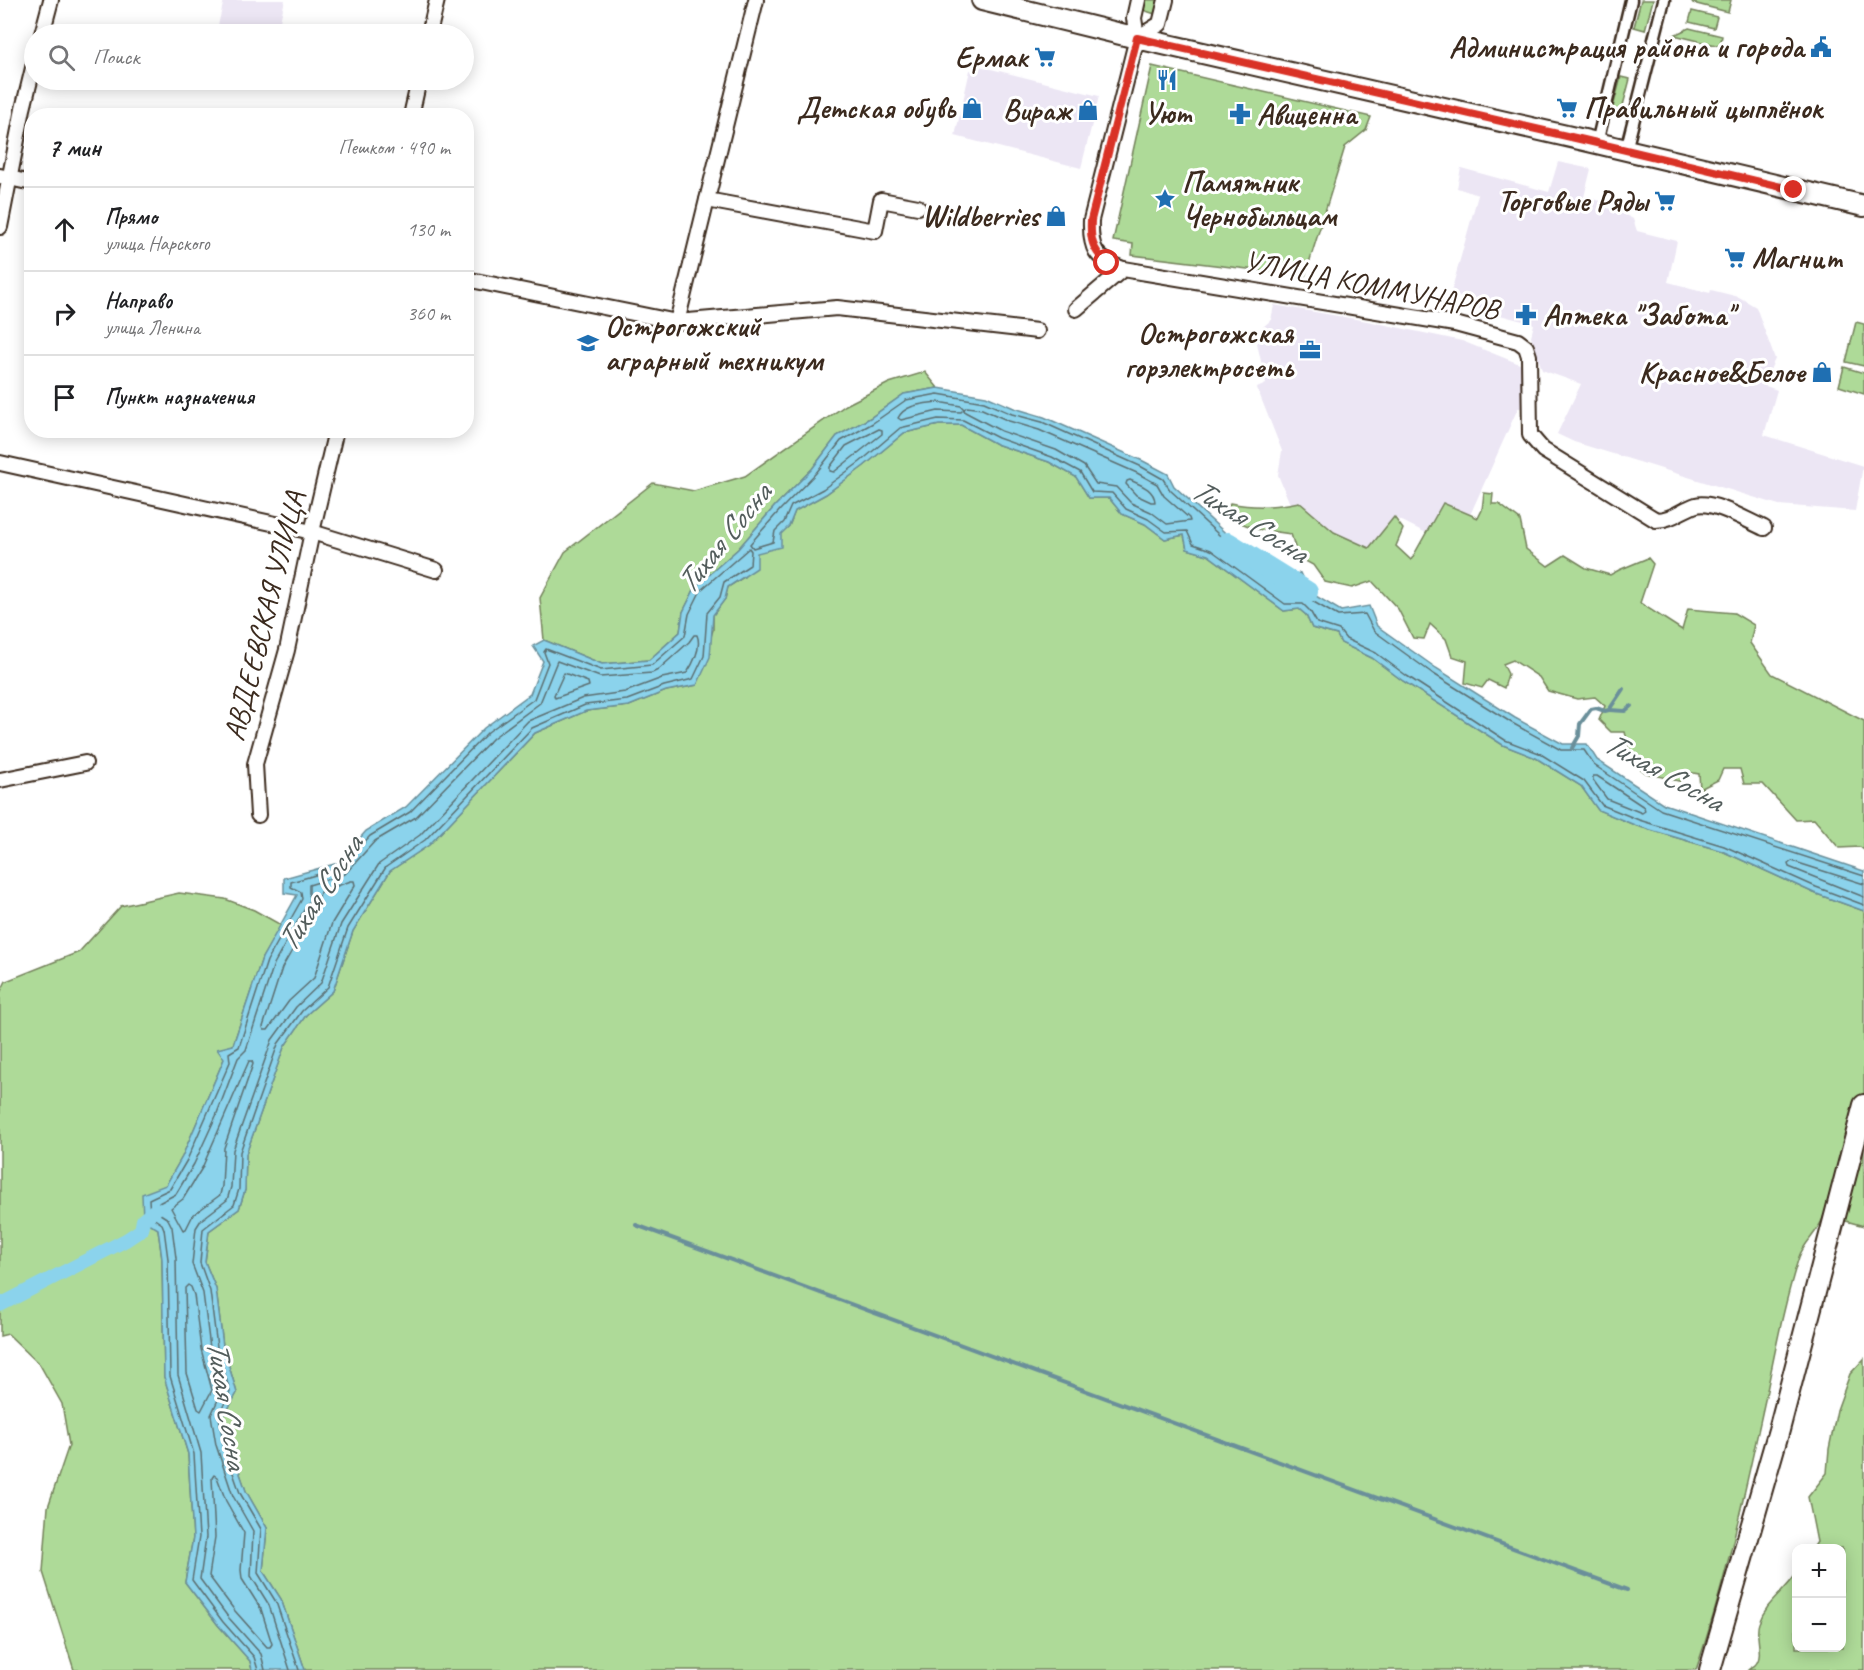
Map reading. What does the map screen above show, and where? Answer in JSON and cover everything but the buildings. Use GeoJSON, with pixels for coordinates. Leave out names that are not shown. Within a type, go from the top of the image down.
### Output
{"type":"FeatureCollection","features":[{"type":"Feature","properties":{"kind":"main road"},"geometry":{"type":"LineString","coordinates":[[981,0],[1864,206]]}},
{"type":"Feature","properties":{"kind":"main road"},"geometry":{"type":"LineString","coordinates":[[1710,1670],[1779,1430],[1864,1105]]}},
{"type":"Feature","properties":{"kind":"street"},"geometry":{"type":"LineString","coordinates":[[45,24],[51,0]]}},
{"type":"Feature","properties":{"kind":"street"},"geometry":{"type":"LineString","coordinates":[[431,24],[437,0]]}},
{"type":"Feature","properties":{"kind":"street"},"geometry":{"type":"LineString","coordinates":[[677,322],[756,0]]}},
{"type":"Feature","properties":{"kind":"street"},"geometry":{"type":"LineString","coordinates":[[1076,309],[1123,269],[1107,263],[1094,250],[1090,237],[1091,220],[1137,38],[1134,18],[1138,0]]}},
{"type":"Feature","properties":{"kind":"street"},"geometry":{"type":"LineString","coordinates":[[1137,38],[1160,24],[1166,0]]}},
{"type":"Feature","properties":{"kind":"street"},"geometry":{"type":"LineString","coordinates":[[1598,143],[1631,0]]}},
{"type":"Feature","properties":{"kind":"street"},"geometry":{"type":"LineString","coordinates":[[1626,150],[1664,0]]}},
{"type":"Feature","properties":{"kind":"street"},"geometry":{"type":"LineString","coordinates":[[0,227],[6,177],[28,90]]}},
{"type":"Feature","properties":{"kind":"street"},"geometry":{"type":"LineString","coordinates":[[413,108],[417,90]]}},
{"type":"Feature","properties":{"kind":"street"},"geometry":{"type":"LineString","coordinates":[[6,177],[24,181]]}},
{"type":"Feature","properties":{"kind":"street"},"geometry":{"type":"LineString","coordinates":[[707,200],[875,231],[881,200],[918,207]]}},
{"type":"Feature","properties":{"kind":"street","name":"УЛИЦА КОММУНАРОВ"},"geometry":{"type":"LineString","coordinates":[[1123,269],[1455,324],[1518,341],[1526,347],[1529,356],[1530,435],[1543,450],[1656,519],[1665,520],[1697,504],[1713,505],[1764,528]]}},
{"type":"Feature","properties":{"kind":"street"},"geometry":{"type":"LineString","coordinates":[[474,281],[677,322],[837,308],[1037,331]]}},
{"type":"Feature","properties":{"kind":"street","name":"АВДЕЕВСКАЯ УЛИЦА"},"geometry":{"type":"LineString","coordinates":[[258,815],[255,764],[287,650],[334,438]]}},
{"type":"Feature","properties":{"kind":"street"},"geometry":{"type":"LineString","coordinates":[[0,463],[312,532],[436,570]]}},
{"type":"Feature","properties":{"kind":"street"},"geometry":{"type":"LineString","coordinates":[[0,780],[85,763]]}},
{"type":"Feature","properties":{"kind":"shaded area"},"geometry":{"type":"Polygon","coordinates":[[[224,0],[285,0],[279,24],[218,24],[224,0]]]}},
{"type":"Feature","properties":{"kind":"shaded area"},"geometry":{"type":"Polygon","coordinates":[[[975,65],[1099,96],[1081,168],[955,136],[970,70],[974,71],[975,65]]]}},
{"type":"Feature","properties":{"kind":"shaded area"},"geometry":{"type":"Polygon","coordinates":[[[1558,162],[1591,169],[1584,197],[1601,201],[1600,206],[1618,211],[1633,219],[1637,231],[1677,241],[1668,282],[1710,293],[1711,290],[1739,297],[1756,307],[1775,359],[1763,385],[1777,390],[1764,435],[1863,466],[1855,511],[1779,505],[1574,442],[1557,434],[1581,384],[1542,370],[1531,336],[1534,324],[1481,310],[1451,292],[1478,195],[1457,188],[1461,168],[1549,192],[1558,162]]]}},
{"type":"Feature","properties":{"kind":"shaded area"},"geometry":{"type":"Polygon","coordinates":[[[1274,305],[1462,341],[1522,365],[1524,396],[1526,397],[1521,408],[1518,408],[1470,515],[1443,503],[1426,533],[1394,517],[1369,549],[1334,532],[1299,502],[1290,504],[1278,475],[1282,451],[1257,388],[1266,384],[1255,334],[1271,320],[1274,305]]]}},
{"type":"Feature","properties":{"kind":"green space"},"geometry":{"type":"Polygon","coordinates":[[[1145,0],[1159,0],[1155,14],[1143,10],[1145,0]]]}},
{"type":"Feature","properties":{"kind":"green space"},"geometry":{"type":"Polygon","coordinates":[[[1641,0],[1653,0],[1645,30],[1634,27],[1641,0]]]}},
{"type":"Feature","properties":{"kind":"green space"},"geometry":{"type":"Polygon","coordinates":[[[1691,0],[1731,0],[1728,12],[1693,3],[1691,0]]]}},
{"type":"Feature","properties":{"kind":"green space"},"geometry":{"type":"Polygon","coordinates":[[[1692,11],[1717,17],[1714,28],[1689,22],[1692,11]]]}},
{"type":"Feature","properties":{"kind":"green space"},"geometry":{"type":"Polygon","coordinates":[[[1689,28],[1722,36],[1720,46],[1674,35],[1689,28]]]}},
{"type":"Feature","properties":{"kind":"green space"},"geometry":{"type":"Polygon","coordinates":[[[1152,66],[1371,117],[1366,130],[1345,147],[1305,276],[1132,255],[1133,244],[1113,241],[1152,66]]]}},
{"type":"Feature","properties":{"kind":"green space"},"geometry":{"type":"Polygon","coordinates":[[[1621,77],[1630,79],[1621,113],[1612,111],[1621,77]]]}},
{"type":"Feature","properties":{"kind":"green space"},"geometry":{"type":"Polygon","coordinates":[[[1856,322],[1864,324],[1864,366],[1846,362],[1856,322]]]}},
{"type":"Feature","properties":{"kind":"green space"},"geometry":{"type":"Polygon","coordinates":[[[1844,367],[1864,373],[1864,394],[1839,386],[1844,367]]]}},
{"type":"Feature","properties":{"kind":"green space"},"geometry":{"type":"Polygon","coordinates":[[[925,372],[938,388],[904,394],[870,418],[837,436],[812,469],[775,506],[738,549],[696,586],[683,612],[680,632],[649,660],[602,664],[544,640],[540,598],[565,552],[653,483],[694,491],[745,476],[846,405],[889,383],[925,372]]]}},
{"type":"Feature","properties":{"kind":"green space"},"geometry":{"type":"Polygon","coordinates":[[[939,425],[961,425],[996,444],[1049,462],[1076,477],[1089,498],[1109,498],[1122,514],[1145,524],[1165,539],[1184,535],[1187,549],[1208,555],[1284,611],[1299,609],[1306,615],[1312,628],[1337,635],[1341,643],[1372,658],[1403,681],[1503,745],[1536,758],[1581,786],[1598,810],[1637,826],[1722,851],[1814,893],[1864,911],[1864,1226],[1824,1215],[1799,1257],[1784,1310],[1734,1536],[1717,1603],[1696,1670],[305,1670],[281,1599],[263,1571],[267,1528],[246,1491],[229,1442],[224,1416],[237,1393],[223,1346],[216,1289],[205,1262],[209,1231],[239,1209],[245,1190],[246,1154],[284,1047],[306,1015],[333,991],[353,931],[390,871],[429,845],[535,733],[586,711],[629,706],[666,691],[697,685],[713,630],[713,615],[725,599],[728,587],[744,577],[757,553],[789,526],[795,511],[826,494],[904,433],[939,425]]]}},
{"type":"Feature","properties":{"kind":"green space"},"geometry":{"type":"Polygon","coordinates":[[[1484,493],[1493,494],[1492,504],[1499,504],[1520,520],[1526,549],[1548,566],[1565,555],[1586,568],[1610,575],[1648,558],[1653,564],[1640,603],[1682,630],[1688,609],[1734,613],[1754,625],[1750,643],[1772,674],[1864,721],[1864,850],[1860,847],[1839,848],[1814,819],[1796,820],[1763,784],[1744,784],[1740,769],[1723,769],[1718,780],[1700,789],[1699,774],[1687,772],[1683,782],[1646,773],[1633,763],[1625,732],[1611,732],[1599,720],[1605,706],[1595,697],[1577,699],[1548,691],[1539,677],[1513,660],[1503,664],[1508,674],[1504,688],[1488,680],[1482,688],[1465,683],[1467,661],[1452,656],[1446,639],[1430,624],[1424,639],[1413,638],[1398,609],[1372,581],[1352,588],[1325,582],[1313,565],[1298,557],[1291,534],[1256,529],[1226,517],[1230,503],[1265,506],[1299,502],[1334,532],[1369,548],[1394,517],[1403,529],[1396,546],[1411,560],[1443,503],[1478,518],[1482,510],[1484,493]]]}},
{"type":"Feature","properties":{"kind":"green space"},"geometry":{"type":"Polygon","coordinates":[[[179,893],[225,899],[254,910],[281,925],[262,958],[233,1045],[224,1059],[182,1157],[166,1185],[158,1229],[162,1259],[164,1377],[188,1454],[193,1538],[185,1582],[218,1625],[250,1661],[252,1670],[74,1670],[43,1572],[48,1507],[69,1445],[62,1404],[40,1365],[8,1334],[0,1336],[0,993],[6,981],[79,952],[121,906],[179,893]]]}},
{"type":"Feature","properties":{"kind":"green space"},"geometry":{"type":"Polygon","coordinates":[[[1864,1359],[1864,1670],[1748,1670],[1758,1661],[1758,1628],[1762,1616],[1792,1579],[1792,1652],[1846,1652],[1846,1544],[1816,1544],[1808,1497],[1827,1473],[1837,1410],[1850,1374],[1864,1359]]]}},
{"type":"Feature","properties":{"kind":"water"},"geometry":{"type":"Polygon","coordinates":[[[938,388],[986,396],[1044,417],[1168,474],[1174,486],[1258,563],[1284,577],[1300,573],[1309,592],[1341,611],[1369,606],[1377,626],[1436,668],[1515,718],[1563,744],[1587,744],[1597,760],[1664,804],[1864,871],[1864,911],[1814,893],[1722,851],[1637,826],[1598,810],[1581,786],[1536,758],[1503,745],[1403,681],[1372,658],[1341,643],[1337,635],[1312,628],[1306,615],[1299,609],[1284,611],[1208,555],[1187,549],[1184,535],[1165,539],[1145,524],[1122,514],[1109,498],[1089,498],[1076,477],[1049,462],[996,444],[961,425],[939,425],[904,433],[826,494],[795,511],[789,526],[781,534],[781,547],[757,553],[757,568],[728,587],[725,599],[713,615],[710,657],[697,685],[666,691],[629,706],[586,711],[535,733],[429,845],[390,871],[353,931],[333,991],[306,1015],[284,1047],[246,1154],[245,1190],[239,1209],[209,1231],[205,1262],[216,1289],[223,1346],[237,1393],[224,1416],[229,1442],[246,1491],[267,1528],[263,1571],[281,1599],[305,1670],[252,1670],[250,1661],[218,1625],[185,1582],[193,1538],[188,1454],[164,1377],[162,1259],[158,1229],[143,1220],[142,1194],[166,1185],[182,1157],[224,1059],[217,1049],[233,1045],[262,958],[297,895],[284,893],[284,878],[338,863],[366,831],[406,807],[484,728],[530,694],[543,661],[533,646],[544,640],[602,664],[649,660],[680,632],[683,612],[696,586],[738,549],[775,506],[812,469],[837,436],[870,418],[904,394],[938,388]]]}},
{"type":"Feature","properties":{"kind":"waterway","name":"Тихая Сосна"},"geometry":{"type":"LineString","coordinates":[[1228,543],[1307,592]]}},
{"type":"Feature","properties":{"kind":"waterway"},"geometry":{"type":"LineString","coordinates":[[1572,748],[1579,736],[1580,724],[1591,709],[1609,710],[1623,689]]}},
{"type":"Feature","properties":{"kind":"waterway"},"geometry":{"type":"LineString","coordinates":[[1609,710],[1625,711],[1631,706]]}},
{"type":"Feature","properties":{"kind":"waterway"},"geometry":{"type":"LineString","coordinates":[[0,1305],[126,1240],[141,1230],[143,1220],[156,1209]]}},
{"type":"Feature","properties":{"kind":"waterway"},"geometry":{"type":"LineString","coordinates":[[636,1225],[1627,1590]]}},
{"type":"Feature","properties":{"kind":"place","name":"Администрация района и города"},"geometry":{"type":"Point","coordinates":[1821,47]}},
{"type":"Feature","properties":{"kind":"place","name":"Ермак"},"geometry":{"type":"Point","coordinates":[1045,57]}},
{"type":"Feature","properties":{"kind":"place","name":"Уют"},"geometry":{"type":"Point","coordinates":[1167,80]}},
{"type":"Feature","properties":{"kind":"place","name":"Детская обувь"},"geometry":{"type":"Point","coordinates":[972,108]}},
{"type":"Feature","properties":{"kind":"place","name":"Правильный цыплёнок"},"geometry":{"type":"Point","coordinates":[1567,108]}},
{"type":"Feature","properties":{"kind":"place","name":"Вираж"},"geometry":{"type":"Point","coordinates":[1088,110]}},
{"type":"Feature","properties":{"kind":"place","name":"Авиценна"},"geometry":{"type":"Point","coordinates":[1240,114]}},
{"type":"Feature","properties":{"kind":"place","name":"Памятник Чернобыльцам"},"geometry":{"type":"Point","coordinates":[1165,199]}},
{"type":"Feature","properties":{"kind":"place","name":"Торговые Ряды"},"geometry":{"type":"Point","coordinates":[1665,201]}},
{"type":"Feature","properties":{"kind":"place","name":"Wildberries"},"geometry":{"type":"Point","coordinates":[1056,216]}},
{"type":"Feature","properties":{"kind":"place","name":"Магнит"},"geometry":{"type":"Point","coordinates":[1735,258]}},
{"type":"Feature","properties":{"kind":"place","name":"Аптека \"Забота\""},"geometry":{"type":"Point","coordinates":[1526,315]}},
{"type":"Feature","properties":{"kind":"place","name":"Острогожский аграрный техникум"},"geometry":{"type":"Point","coordinates":[588,343]}},
{"type":"Feature","properties":{"kind":"place","name":"Острогожская горэлектросеть"},"geometry":{"type":"Point","coordinates":[1310,350]}},
{"type":"Feature","properties":{"kind":"place","name":"Красное&Белое"},"geometry":{"type":"Point","coordinates":[1822,372]}},
{"type":"Feature","properties":{"kind":"route"},"geometry":{"type":"LineString","coordinates":[[1107,263],[1094,250],[1090,237],[1091,220],[1137,38],[1794,190]]}}]}
